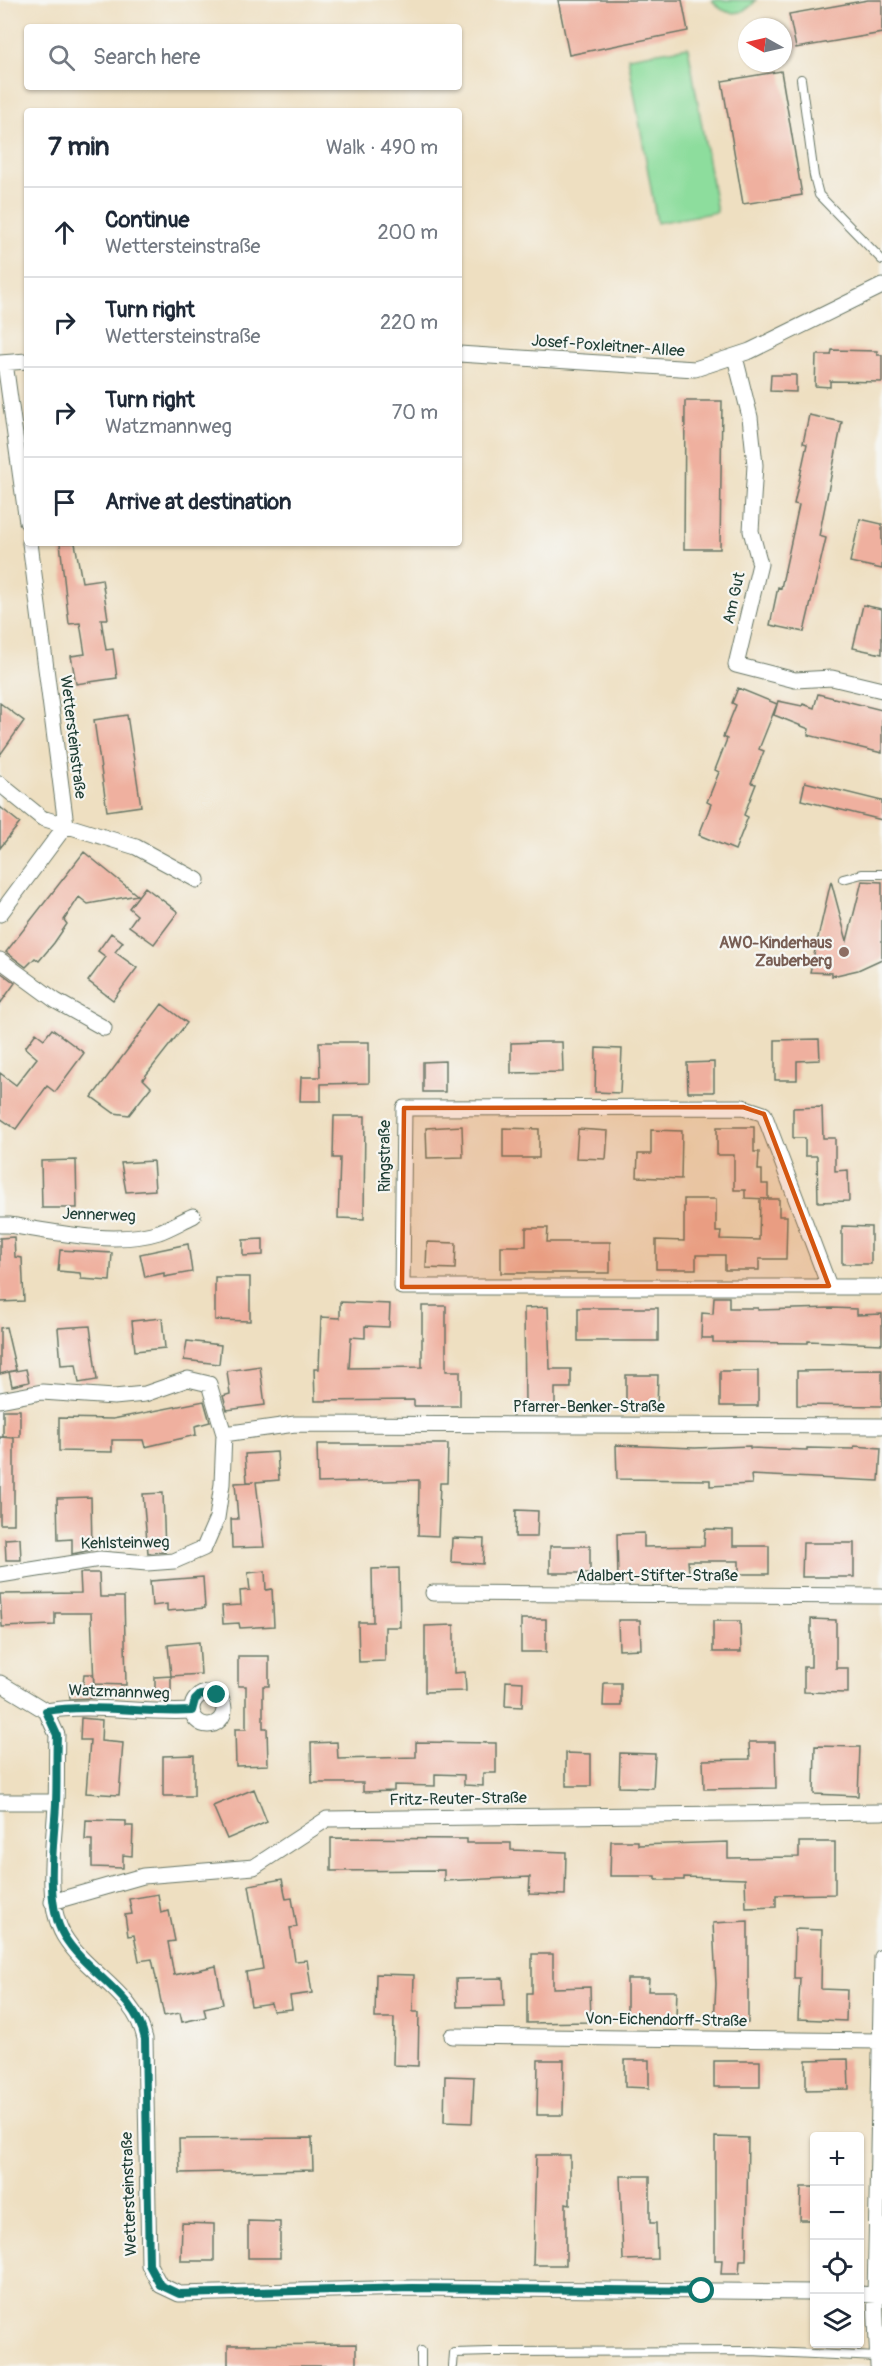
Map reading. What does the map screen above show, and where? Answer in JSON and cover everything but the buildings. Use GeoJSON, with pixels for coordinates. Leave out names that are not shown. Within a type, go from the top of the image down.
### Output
{"type":"FeatureCollection","features":[{"type":"Feature","properties":{"kind":"street","name":"Josef-Poxleitner-Allee"},"geometry":{"type":"LineString","coordinates":[[462,354],[694,369],[735,357],[882,286]]}},
{"type":"Feature","properties":{"kind":"street","name":"Am Gut"},"geometry":{"type":"LineString","coordinates":[[735,357],[747,406],[754,453],[755,505],[751,531],[760,564],[736,665],[795,680],[832,678],[882,690]]}},
{"type":"Feature","properties":{"kind":"street"},"geometry":{"type":"LineString","coordinates":[[24,361],[2,363],[24,503]]}},
{"type":"Feature","properties":{"kind":"street","name":"Wettersteinstraße"},"geometry":{"type":"LineString","coordinates":[[30,546],[66,825]]}},
{"type":"Feature","properties":{"kind":"street"},"geometry":{"type":"LineString","coordinates":[[0,784],[42,818],[136,848],[197,880]]}},
{"type":"Feature","properties":{"kind":"street"},"geometry":{"type":"LineString","coordinates":[[0,914],[66,825]]}},
{"type":"Feature","properties":{"kind":"street"},"geometry":{"type":"LineString","coordinates":[[0,960],[56,1001],[104,1028]]}},
{"type":"Feature","properties":{"kind":"street","name":"Ringstraße"},"geometry":{"type":"LineString","coordinates":[[829,1286],[764,1114],[742,1107],[404,1108],[402,1287],[882,1287]]}},
{"type":"Feature","properties":{"kind":"street","name":"Jennerweg"},"geometry":{"type":"LineString","coordinates":[[0,1226],[9,1224],[77,1235],[131,1236],[159,1232],[193,1216]]}},
{"type":"Feature","properties":{"kind":"street","name":"Kehlsteinweg"},"geometry":{"type":"LineString","coordinates":[[0,1400],[42,1392],[114,1397],[145,1394],[188,1380],[209,1384],[224,1434],[218,1518],[204,1548],[174,1561],[147,1563],[100,1559],[0,1575]]}},
{"type":"Feature","properties":{"kind":"street","name":"Pfarrer-Benker-Straße"},"geometry":{"type":"LineString","coordinates":[[224,1434],[295,1424],[882,1426]]}},
{"type":"Feature","properties":{"kind":"street","name":"Adalbert-Stifter-Straße"},"geometry":{"type":"LineString","coordinates":[[432,1593],[882,1596]]}},
{"type":"Feature","properties":{"kind":"street"},"geometry":{"type":"LineString","coordinates":[[0,1683],[46,1711]]}},
{"type":"Feature","properties":{"kind":"street","name":"Watzmannweg"},"geometry":{"type":"LineString","coordinates":[[46,1711],[62,1708],[160,1713],[192,1711]]}},
{"type":"Feature","properties":{"kind":"street","name":"Wettersteinstraße"},"geometry":{"type":"LineString","coordinates":[[46,1711],[57,1735],[52,1902],[63,1935],[85,1964],[134,2010],[142,2023],[145,2039],[149,2265],[160,2285],[179,2294],[412,2288],[810,2292]]}},
{"type":"Feature","properties":{"kind":"street"},"geometry":{"type":"LineString","coordinates":[[0,1802],[56,1802]]}},
{"type":"Feature","properties":{"kind":"street","name":"Fritz-Reuter-Straße"},"geometry":{"type":"LineString","coordinates":[[52,1902],[143,1876],[254,1867],[327,1819],[882,1812]]}},
{"type":"Feature","properties":{"kind":"street"},"geometry":{"type":"LineString","coordinates":[[878,2362],[872,2295],[882,1957]]}},
{"type":"Feature","properties":{"kind":"street","name":"Von-Eichendorff-Straße"},"geometry":{"type":"LineString","coordinates":[[452,2036],[880,2041]]}},
{"type":"Feature","properties":{"kind":"lane"},"geometry":{"type":"LineString","coordinates":[[801,79],[812,165],[819,195],[882,260]]}},
{"type":"Feature","properties":{"kind":"lane"},"geometry":{"type":"LineString","coordinates":[[843,879],[862,874],[882,874]]}},
{"type":"Feature","properties":{"kind":"lane"},"geometry":{"type":"LineString","coordinates":[[421,2351],[421,2366]]}},
{"type":"Feature","properties":{"kind":"lane"},"geometry":{"type":"LineString","coordinates":[[453,2366],[454,2353],[490,2352],[751,2351],[878,2362]]}},
{"type":"Feature","properties":{"kind":"highlighted area"},"geometry":{"type":"Polygon","coordinates":[[[743,1107],[764,1114],[829,1286],[402,1287],[404,1108],[743,1107]]]}},
{"type":"Feature","properties":{"kind":"green space"},"geometry":{"type":"Polygon","coordinates":[[[712,0],[756,0],[746,10],[734,13],[722,10],[712,0]]]}},
{"type":"Feature","properties":{"kind":"green space"},"geometry":{"type":"Polygon","coordinates":[[[688,47],[717,212],[657,223],[628,57],[688,47]]]}},
{"type":"Feature","properties":{"kind":"place","name":"AWO-Kinderhaus Zauberberg"},"geometry":{"type":"Point","coordinates":[844,952]}},
{"type":"Feature","properties":{"kind":"route"},"geometry":{"type":"LineString","coordinates":[[217,1695],[205,1693],[200,1695],[192,1705],[192,1711],[160,1713],[62,1708],[46,1711],[57,1735],[52,1902],[63,1935],[85,1964],[134,2010],[142,2023],[145,2039],[149,2265],[160,2285],[179,2294],[412,2288],[702,2291]]}}]}
